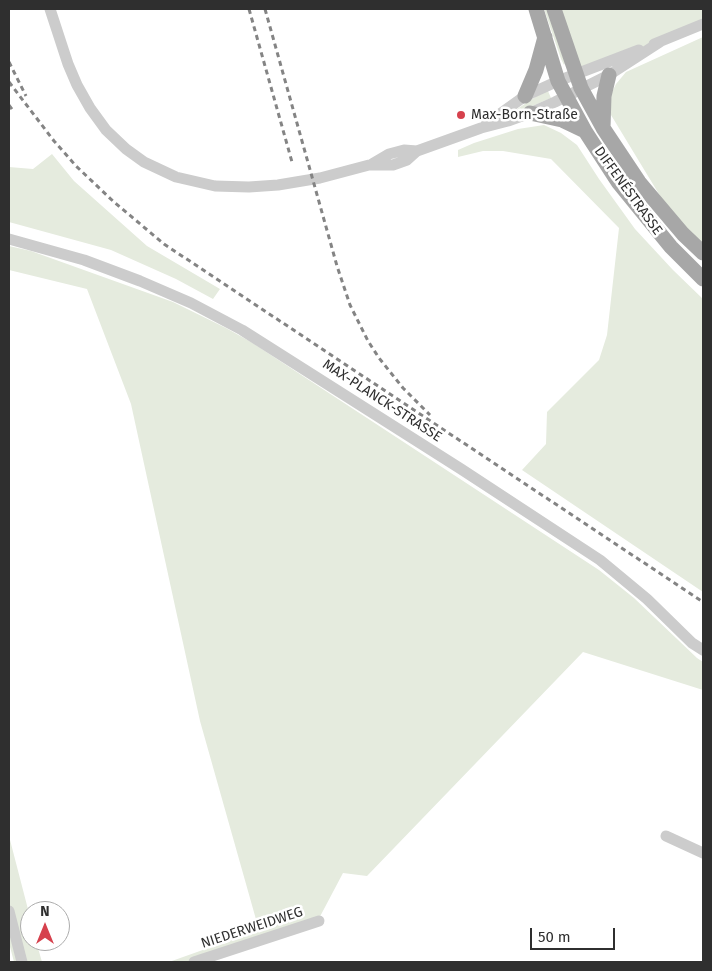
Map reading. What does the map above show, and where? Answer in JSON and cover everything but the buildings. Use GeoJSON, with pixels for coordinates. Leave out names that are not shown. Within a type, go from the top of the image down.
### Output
{"type":"FeatureCollection","features":[{"type":"Feature","properties":{"kind":"main road","name":"DIFFENÉSTRASSE"},"geometry":{"type":"LineString","coordinates":[[536,9],[558,81],[585,131],[618,182],[671,247],[703,279]]}},
{"type":"Feature","properties":{"kind":"main road","name":"DIFFENÉSTRASSE"},"geometry":{"type":"LineString","coordinates":[[554,9],[578,81],[603,128],[639,182],[703,253]]}},
{"type":"Feature","properties":{"kind":"main road"},"geometry":{"type":"LineString","coordinates":[[525,96],[536,70],[545,37]]}},
{"type":"Feature","properties":{"kind":"main road"},"geometry":{"type":"LineString","coordinates":[[603,128],[604,96],[608,75]]}},
{"type":"Feature","properties":{"kind":"main road"},"geometry":{"type":"LineString","coordinates":[[530,113],[562,120],[585,131]]}},
{"type":"Feature","properties":{"kind":"street"},"geometry":{"type":"LineString","coordinates":[[50,9],[77,85],[90,108],[106,130],[126,149],[144,162],[176,177],[215,186],[249,187],[278,185],[313,179],[369,165],[390,154],[404,150],[417,151],[480,128],[508,121],[566,96],[578,81],[601,64],[703,24]]}},
{"type":"Feature","properties":{"kind":"street"},"geometry":{"type":"LineString","coordinates":[[480,128],[525,96],[558,81],[578,81],[608,75],[660,42]]}},
{"type":"Feature","properties":{"kind":"street","name":"MAX-PLANCK-STRASSE"},"geometry":{"type":"LineString","coordinates":[[9,239],[84,260],[140,281],[191,303],[242,330],[600,560],[647,599],[692,643],[703,650]]}},
{"type":"Feature","properties":{"kind":"street"},"geometry":{"type":"LineString","coordinates":[[666,836],[703,853]]}},
{"type":"Feature","properties":{"kind":"street"},"geometry":{"type":"LineString","coordinates":[[9,911],[22,962]]}},
{"type":"Feature","properties":{"kind":"street","name":"NIEDERWEIDWEG"},"geometry":{"type":"LineString","coordinates":[[194,962],[319,921]]}},
{"type":"Feature","properties":{"kind":"shaded area"},"geometry":{"type":"Polygon","coordinates":[[[544,9],[547,9],[565,63],[564,65],[561,59],[544,9]]]}},
{"type":"Feature","properties":{"kind":"shaded area"},"geometry":{"type":"Polygon","coordinates":[[[554,9],[703,9],[703,24],[576,75],[554,9]]]}},
{"type":"Feature","properties":{"kind":"shaded area"},"geometry":{"type":"Polygon","coordinates":[[[703,37],[703,245],[668,209],[611,115],[611,94],[616,84],[626,72],[703,37]]]}},
{"type":"Feature","properties":{"kind":"shaded area"},"geometry":{"type":"Polygon","coordinates":[[[548,91],[551,98],[516,113],[514,111],[540,94],[548,91]]]}},
{"type":"Feature","properties":{"kind":"shaded area"},"geometry":{"type":"Polygon","coordinates":[[[544,125],[561,133],[577,145],[635,229],[703,299],[703,592],[522,470],[546,444],[547,412],[599,360],[607,335],[619,228],[551,159],[503,151],[483,151],[458,157],[458,150],[518,129],[544,125]]]}},
{"type":"Feature","properties":{"kind":"shaded area"},"geometry":{"type":"Polygon","coordinates":[[[52,154],[74,181],[147,246],[220,289],[213,299],[176,279],[111,250],[9,222],[9,167],[33,169],[52,154]]]}},
{"type":"Feature","properties":{"kind":"shaded area"},"geometry":{"type":"Polygon","coordinates":[[[9,246],[31,251],[173,302],[251,342],[599,570],[634,598],[703,662],[703,690],[583,652],[367,876],[343,873],[315,926],[205,962],[169,962],[259,930],[200,721],[131,404],[87,289],[9,270],[9,246]]]}},
{"type":"Feature","properties":{"kind":"shaded area"},"geometry":{"type":"Polygon","coordinates":[[[9,836],[26,901],[20,901],[20,951],[39,951],[42,962],[14,962],[9,943],[9,836]]]}},
{"type":"Feature","properties":{"kind":"railway"},"geometry":{"type":"LineString","coordinates":[[249,9],[292,162]]}},
{"type":"Feature","properties":{"kind":"railway"},"geometry":{"type":"LineString","coordinates":[[265,9],[337,266],[350,305],[379,358],[403,388],[430,415]]}},
{"type":"Feature","properties":{"kind":"railway"},"geometry":{"type":"LineString","coordinates":[[9,62],[26,96]]}},
{"type":"Feature","properties":{"kind":"railway"},"geometry":{"type":"LineString","coordinates":[[9,82],[54,141],[76,166],[114,202],[164,244],[703,602]]}},
{"type":"Feature","properties":{"kind":"railway"},"geometry":{"type":"LineString","coordinates":[[9,105],[14,112]]}},
{"type":"Feature","properties":{"kind":"place","name":"Max-Born-Straße"},"geometry":{"type":"Point","coordinates":[461,115]}}]}
